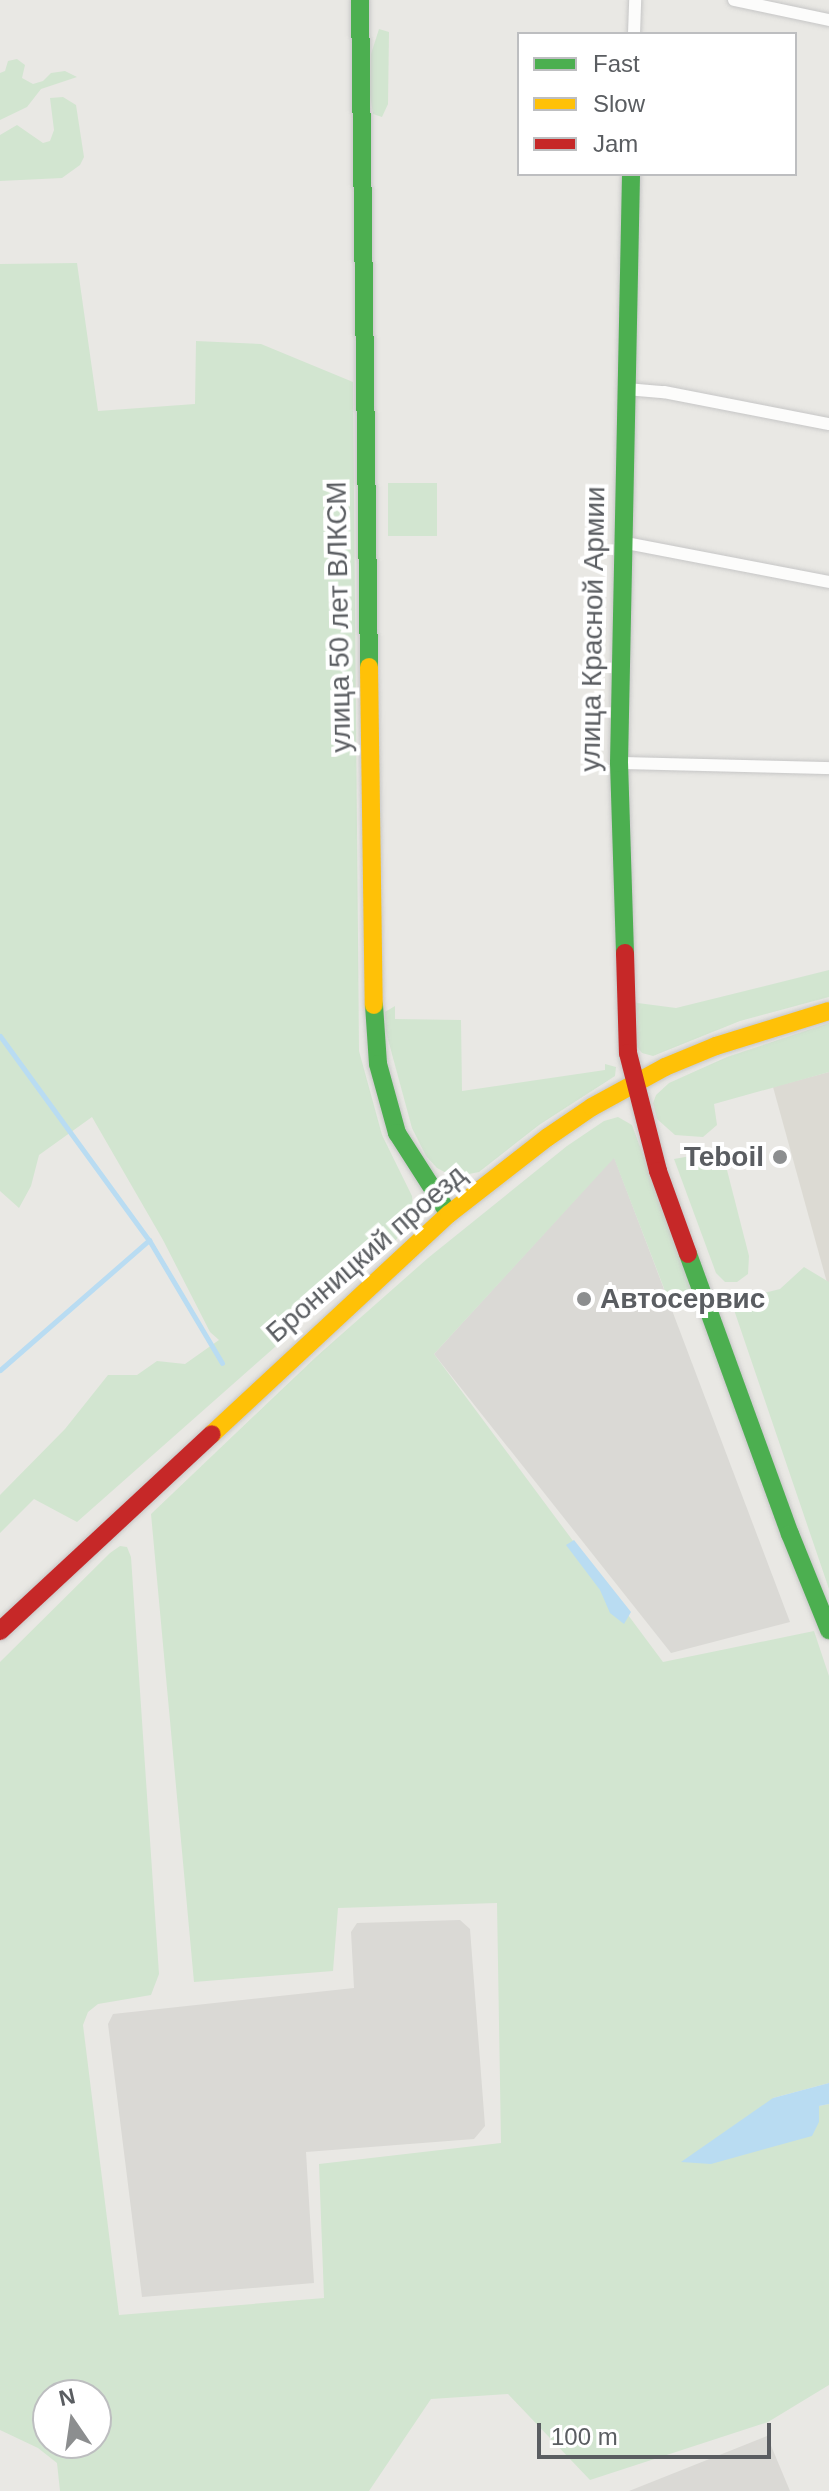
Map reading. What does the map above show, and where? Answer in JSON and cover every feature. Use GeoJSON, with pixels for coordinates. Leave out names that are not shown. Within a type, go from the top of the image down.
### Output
{"type":"FeatureCollection","features":[{"type":"Feature","properties":{"kind":"street","name":"улица 50 лет ВЛКСМ"},"geometry":{"type":"LineString","coordinates":[[360,0],[374,1029],[378,1064],[397,1133],[449,1214]]}},
{"type":"Feature","properties":{"kind":"street"},"geometry":{"type":"LineString","coordinates":[[634,32],[635,0]]}},
{"type":"Feature","properties":{"kind":"street"},"geometry":{"type":"LineString","coordinates":[[734,0],[829,20]]}},
{"type":"Feature","properties":{"kind":"street","name":"улица Красной Армии"},"geometry":{"type":"LineString","coordinates":[[631,176],[621,542],[619,763],[625,1019],[636,1083],[658,1171],[790,1534],[829,1630]]}},
{"type":"Feature","properties":{"kind":"street"},"geometry":{"type":"LineString","coordinates":[[626,389],[664,392],[829,424]]}},
{"type":"Feature","properties":{"kind":"street"},"geometry":{"type":"LineString","coordinates":[[621,542],[829,582]]}},
{"type":"Feature","properties":{"kind":"street"},"geometry":{"type":"LineString","coordinates":[[619,763],[829,768]]}},
{"type":"Feature","properties":{"kind":"street","name":"Бронницкий проезд"},"geometry":{"type":"LineString","coordinates":[[0,1631],[449,1214],[548,1137],[636,1083],[716,1046],[829,1011]]}},
{"type":"Feature","properties":{"kind":"shaded area"},"geometry":{"type":"Polygon","coordinates":[[[829,1072],[829,1290],[773,1087],[829,1072]]]}},
{"type":"Feature","properties":{"kind":"shaded area"},"geometry":{"type":"Polygon","coordinates":[[[614,1157],[790,1622],[671,1653],[434,1354],[614,1157]]]}},
{"type":"Feature","properties":{"kind":"shaded area"},"geometry":{"type":"Polygon","coordinates":[[[460,1920],[470,1929],[485,2126],[474,2139],[306,2152],[314,2283],[142,2297],[108,2024],[113,2014],[354,1988],[351,1932],[357,1923],[460,1920]]]}},
{"type":"Feature","properties":{"kind":"shaded area"},"geometry":{"type":"Polygon","coordinates":[[[767,2436],[790,2491],[629,2491],[767,2436]]]}},
{"type":"Feature","properties":{"kind":"green space"},"geometry":{"type":"Polygon","coordinates":[[[379,29],[389,32],[388,104],[382,117],[373,114],[370,95],[371,54],[379,29]]]}},
{"type":"Feature","properties":{"kind":"green space"},"geometry":{"type":"Polygon","coordinates":[[[17,59],[25,65],[22,78],[33,84],[43,81],[51,73],[65,71],[77,77],[41,89],[27,107],[0,120],[0,73],[5,71],[8,61],[17,59]]]}},
{"type":"Feature","properties":{"kind":"green space"},"geometry":{"type":"Polygon","coordinates":[[[63,97],[76,105],[84,157],[80,165],[62,178],[0,181],[0,135],[17,125],[43,143],[50,141],[54,130],[50,98],[63,97]]]}},
{"type":"Feature","properties":{"kind":"green space"},"geometry":{"type":"Polygon","coordinates":[[[77,263],[98,411],[195,404],[196,341],[261,344],[353,382],[359,1051],[382,1135],[412,1196],[414,1216],[396,1240],[77,1522],[34,1499],[0,1533],[0,1495],[65,1429],[108,1375],[137,1375],[157,1361],[185,1364],[219,1340],[210,1332],[163,1240],[92,1117],[39,1155],[31,1186],[19,1208],[0,1191],[0,264],[77,263]]]}},
{"type":"Feature","properties":{"kind":"green space"},"geometry":{"type":"Polygon","coordinates":[[[388,483],[437,483],[437,536],[388,536],[388,483]]]}},
{"type":"Feature","properties":{"kind":"green space"},"geometry":{"type":"Polygon","coordinates":[[[829,970],[829,997],[740,1021],[653,1056],[642,1053],[634,1043],[630,1002],[676,1008],[829,970]]]}},
{"type":"Feature","properties":{"kind":"green space"},"geometry":{"type":"Polygon","coordinates":[[[395,1006],[395,1019],[461,1020],[462,1091],[605,1070],[605,1064],[616,1067],[615,1076],[539,1125],[479,1172],[454,1177],[437,1168],[426,1156],[412,1128],[386,1032],[385,1012],[395,1006]]]}},
{"type":"Feature","properties":{"kind":"green space"},"geometry":{"type":"Polygon","coordinates":[[[829,1023],[829,1072],[714,1104],[717,1125],[703,1137],[675,1135],[657,1119],[653,1103],[656,1095],[669,1083],[727,1057],[829,1023]]]}},
{"type":"Feature","properties":{"kind":"green space"},"geometry":{"type":"Polygon","coordinates":[[[618,1117],[632,1125],[692,1288],[690,1292],[670,1304],[614,1158],[434,1354],[663,1662],[814,1631],[829,1676],[829,2083],[773,2098],[819,2122],[819,2106],[829,2104],[829,2385],[768,2422],[590,2480],[508,2394],[431,2399],[369,2491],[60,2491],[57,2463],[52,2459],[112,2459],[112,2379],[32,2379],[32,2445],[0,2430],[0,1662],[110,1553],[120,1546],[127,1547],[131,1557],[159,1974],[151,1995],[98,2004],[88,2012],[83,2025],[119,2315],[324,2298],[319,2164],[501,2143],[497,1903],[338,1908],[333,1971],[194,1982],[151,1514],[317,1356],[428,1258],[567,1146],[604,1121],[618,1117]]]}},
{"type":"Feature","properties":{"kind":"green space"},"geometry":{"type":"Polygon","coordinates":[[[707,1153],[718,1158],[727,1170],[749,1256],[748,1274],[737,1282],[725,1282],[716,1273],[674,1159],[707,1153]]]}},
{"type":"Feature","properties":{"kind":"green space"},"geometry":{"type":"Polygon","coordinates":[[[804,1267],[829,1282],[829,1589],[731,1301],[780,1289],[804,1267]]]}},
{"type":"Feature","properties":{"kind":"water"},"geometry":{"type":"Polygon","coordinates":[[[574,1540],[631,1612],[624,1624],[610,1613],[600,1590],[566,1545],[574,1540]]]}},
{"type":"Feature","properties":{"kind":"water"},"geometry":{"type":"Polygon","coordinates":[[[829,2083],[829,2104],[819,2106],[819,2122],[812,2136],[711,2164],[681,2162],[773,2098],[829,2083]]]}},
{"type":"Feature","properties":{"kind":"waterway"},"geometry":{"type":"LineString","coordinates":[[0,1036],[149,1240],[222,1363]]}},
{"type":"Feature","properties":{"kind":"waterway"},"geometry":{"type":"LineString","coordinates":[[0,1370],[149,1240]]}},
{"type":"Feature","properties":{"kind":"traffic: fast"},"geometry":{"type":"LineString","coordinates":[[360,0],[369,667]]}},
{"type":"Feature","properties":{"kind":"traffic: fast"},"geometry":{"type":"LineString","coordinates":[[625,953],[619,763],[631,176]]}},
{"type":"Feature","properties":{"kind":"traffic: fast"},"geometry":{"type":"LineString","coordinates":[[374,1005],[378,1064],[397,1133],[449,1214]]}},
{"type":"Feature","properties":{"kind":"traffic: fast"},"geometry":{"type":"LineString","coordinates":[[688,1254],[790,1534],[829,1630]]}},
{"type":"Feature","properties":{"kind":"traffic: slow"},"geometry":{"type":"LineString","coordinates":[[369,667],[374,1005]]}},
{"type":"Feature","properties":{"kind":"traffic: slow"},"geometry":{"type":"LineString","coordinates":[[212,1434],[449,1214],[548,1137],[592,1107],[665,1067],[716,1046],[829,1011]]}},
{"type":"Feature","properties":{"kind":"traffic: jam"},"geometry":{"type":"LineString","coordinates":[[625,953],[628,1053],[658,1171],[688,1254]]}},
{"type":"Feature","properties":{"kind":"traffic: jam"},"geometry":{"type":"LineString","coordinates":[[0,1631],[212,1434]]}},
{"type":"Feature","properties":{"kind":"place","name":"Teboil"},"geometry":{"type":"Point","coordinates":[780,1157]}},
{"type":"Feature","properties":{"kind":"place","name":"Автосервис"},"geometry":{"type":"Point","coordinates":[584,1299]}}]}
